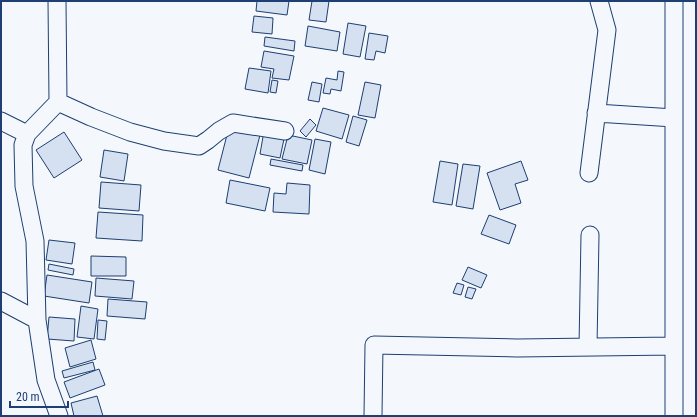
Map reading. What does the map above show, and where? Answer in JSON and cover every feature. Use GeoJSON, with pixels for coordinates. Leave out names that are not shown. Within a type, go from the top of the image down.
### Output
{"type":"FeatureCollection","features":[{"type":"Feature","properties":{"kind":"street"},"geometry":{"type":"LineString","coordinates":[[57,1],[58,102],[27,134],[23,145],[24,186],[35,241],[38,320],[46,380],[59,416]]}},
{"type":"Feature","properties":{"kind":"street"},"geometry":{"type":"LineString","coordinates":[[588,173],[607,30],[599,1]]}},
{"type":"Feature","properties":{"kind":"street"},"geometry":{"type":"LineString","coordinates":[[674,1],[674,416]]}},
{"type":"Feature","properties":{"kind":"street"},"geometry":{"type":"LineString","coordinates":[[58,102],[130,132],[164,141],[199,146],[219,131],[233,123],[285,131]]}},
{"type":"Feature","properties":{"kind":"street"},"geometry":{"type":"LineString","coordinates":[[596,113],[674,118]]}},
{"type":"Feature","properties":{"kind":"street"},"geometry":{"type":"LineString","coordinates":[[1,121],[27,134]]}},
{"type":"Feature","properties":{"kind":"street"},"geometry":{"type":"LineString","coordinates":[[588,347],[590,235]]}},
{"type":"Feature","properties":{"kind":"street"},"geometry":{"type":"LineString","coordinates":[[1,301],[38,320]]}},
{"type":"Feature","properties":{"kind":"street"},"geometry":{"type":"LineString","coordinates":[[373,416],[374,345],[517,348],[674,346]]}},
{"type":"Feature","properties":{"kind":"building"},"geometry":{"type":"Polygon","coordinates":[[[257,1],[289,1],[287,15],[256,11],[257,1]]]}},
{"type":"Feature","properties":{"kind":"building"},"geometry":{"type":"Polygon","coordinates":[[[312,1],[329,1],[326,22],[309,20],[312,1]]]}},
{"type":"Feature","properties":{"kind":"building"},"geometry":{"type":"Polygon","coordinates":[[[254,16],[273,18],[272,34],[252,32],[254,16]]]}},
{"type":"Feature","properties":{"kind":"building"},"geometry":{"type":"Polygon","coordinates":[[[348,23],[366,26],[360,57],[343,54],[348,23]]]}},
{"type":"Feature","properties":{"kind":"building"},"geometry":{"type":"Polygon","coordinates":[[[308,26],[340,32],[337,51],[305,46],[308,26]]]}},
{"type":"Feature","properties":{"kind":"building"},"geometry":{"type":"Polygon","coordinates":[[[369,33],[388,36],[385,53],[376,51],[374,60],[365,59],[369,33]]]}},
{"type":"Feature","properties":{"kind":"building"},"geometry":{"type":"Polygon","coordinates":[[[265,37],[295,41],[294,51],[264,46],[265,37]]]}},
{"type":"Feature","properties":{"kind":"building"},"geometry":{"type":"Polygon","coordinates":[[[264,51],[294,56],[289,80],[272,78],[274,69],[261,67],[264,51]]]}},
{"type":"Feature","properties":{"kind":"building"},"geometry":{"type":"Polygon","coordinates":[[[249,68],[271,71],[268,93],[245,89],[249,68]]]}},
{"type":"Feature","properties":{"kind":"building"},"geometry":{"type":"Polygon","coordinates":[[[338,71],[344,72],[341,91],[331,89],[330,94],[323,93],[326,78],[337,80],[338,71]]]}},
{"type":"Feature","properties":{"kind":"building"},"geometry":{"type":"Polygon","coordinates":[[[272,80],[278,81],[276,93],[270,92],[272,80]]]}},
{"type":"Feature","properties":{"kind":"building"},"geometry":{"type":"Polygon","coordinates":[[[312,82],[322,84],[319,102],[308,100],[312,82]]]}},
{"type":"Feature","properties":{"kind":"building"},"geometry":{"type":"Polygon","coordinates":[[[365,82],[381,85],[375,118],[358,115],[365,82]]]}},
{"type":"Feature","properties":{"kind":"building"},"geometry":{"type":"Polygon","coordinates":[[[323,108],[349,115],[342,139],[316,131],[323,108]]]}},
{"type":"Feature","properties":{"kind":"building"},"geometry":{"type":"Polygon","coordinates":[[[353,116],[367,120],[359,146],[346,142],[353,116]]]}},
{"type":"Feature","properties":{"kind":"building"},"geometry":{"type":"Polygon","coordinates":[[[310,119],[316,125],[306,137],[300,131],[310,119]]]}},
{"type":"Feature","properties":{"kind":"building"},"geometry":{"type":"Polygon","coordinates":[[[229,127],[260,135],[249,178],[218,170],[229,127]]]}},
{"type":"Feature","properties":{"kind":"building"},"geometry":{"type":"Polygon","coordinates":[[[264,131],[285,134],[280,158],[260,154],[264,131]]]}},
{"type":"Feature","properties":{"kind":"building"},"geometry":{"type":"Polygon","coordinates":[[[64,132],[82,160],[54,178],[36,150],[64,132]]]}},
{"type":"Feature","properties":{"kind":"building"},"geometry":{"type":"Polygon","coordinates":[[[288,135],[312,140],[307,164],[282,159],[288,135]]]}},
{"type":"Feature","properties":{"kind":"building"},"geometry":{"type":"Polygon","coordinates":[[[315,139],[331,142],[325,174],[309,170],[315,139]]]}},
{"type":"Feature","properties":{"kind":"building"},"geometry":{"type":"Polygon","coordinates":[[[104,150],[128,154],[124,181],[100,177],[104,150]]]}},
{"type":"Feature","properties":{"kind":"building"},"geometry":{"type":"Polygon","coordinates":[[[271,159],[303,165],[302,171],[270,165],[271,159]]]}},
{"type":"Feature","properties":{"kind":"building"},"geometry":{"type":"Polygon","coordinates":[[[440,161],[458,164],[452,205],[433,202],[440,161]]]}},
{"type":"Feature","properties":{"kind":"building"},"geometry":{"type":"Polygon","coordinates":[[[521,161],[528,180],[515,184],[521,203],[500,210],[487,173],[521,161]]]}},
{"type":"Feature","properties":{"kind":"building"},"geometry":{"type":"Polygon","coordinates":[[[463,164],[480,166],[473,209],[456,206],[463,164]]]}},
{"type":"Feature","properties":{"kind":"building"},"geometry":{"type":"Polygon","coordinates":[[[230,180],[270,188],[265,211],[226,203],[230,180]]]}},
{"type":"Feature","properties":{"kind":"building"},"geometry":{"type":"Polygon","coordinates":[[[101,182],[141,185],[139,211],[99,208],[101,182]]]}},
{"type":"Feature","properties":{"kind":"building"},"geometry":{"type":"Polygon","coordinates":[[[287,183],[310,185],[309,214],[273,212],[274,193],[286,194],[287,183]]]}},
{"type":"Feature","properties":{"kind":"building"},"geometry":{"type":"Polygon","coordinates":[[[98,212],[143,215],[142,241],[96,238],[98,212]]]}},
{"type":"Feature","properties":{"kind":"building"},"geometry":{"type":"Polygon","coordinates":[[[489,215],[516,225],[509,244],[481,234],[489,215]]]}},
{"type":"Feature","properties":{"kind":"building"},"geometry":{"type":"Polygon","coordinates":[[[49,240],[75,243],[72,264],[46,260],[49,240]]]}},
{"type":"Feature","properties":{"kind":"building"},"geometry":{"type":"Polygon","coordinates":[[[91,256],[126,257],[126,276],[91,276],[91,256]]]}},
{"type":"Feature","properties":{"kind":"building"},"geometry":{"type":"Polygon","coordinates":[[[49,264],[74,269],[73,275],[48,270],[49,264]]]}},
{"type":"Feature","properties":{"kind":"building"},"geometry":{"type":"Polygon","coordinates":[[[468,267],[487,275],[481,288],[462,280],[468,267]]]}},
{"type":"Feature","properties":{"kind":"building"},"geometry":{"type":"Polygon","coordinates":[[[47,275],[92,282],[89,303],[44,296],[47,275]]]}},
{"type":"Feature","properties":{"kind":"building"},"geometry":{"type":"Polygon","coordinates":[[[96,278],[134,281],[132,299],[95,296],[96,278]]]}},
{"type":"Feature","properties":{"kind":"building"},"geometry":{"type":"Polygon","coordinates":[[[457,283],[464,285],[461,295],[453,293],[457,283]]]}},
{"type":"Feature","properties":{"kind":"building"},"geometry":{"type":"Polygon","coordinates":[[[468,287],[476,289],[472,299],[465,297],[468,287]]]}},
{"type":"Feature","properties":{"kind":"building"},"geometry":{"type":"Polygon","coordinates":[[[108,299],[147,302],[145,319],[107,316],[108,299]]]}},
{"type":"Feature","properties":{"kind":"building"},"geometry":{"type":"Polygon","coordinates":[[[81,306],[98,309],[94,339],[77,337],[81,306]]]}},
{"type":"Feature","properties":{"kind":"building"},"geometry":{"type":"Polygon","coordinates":[[[49,317],[75,319],[74,341],[47,339],[49,317]]]}},
{"type":"Feature","properties":{"kind":"building"},"geometry":{"type":"Polygon","coordinates":[[[98,320],[107,321],[105,340],[97,339],[98,320]]]}},
{"type":"Feature","properties":{"kind":"building"},"geometry":{"type":"Polygon","coordinates":[[[91,340],[96,359],[70,367],[65,348],[91,340]]]}},
{"type":"Feature","properties":{"kind":"building"},"geometry":{"type":"Polygon","coordinates":[[[93,362],[95,370],[64,378],[62,371],[93,362]]]}},
{"type":"Feature","properties":{"kind":"building"},"geometry":{"type":"Polygon","coordinates":[[[99,369],[105,385],[70,398],[64,382],[99,369]]]}},
{"type":"Feature","properties":{"kind":"building"},"geometry":{"type":"Polygon","coordinates":[[[97,396],[103,416],[74,416],[71,403],[97,396]]]}}]}
